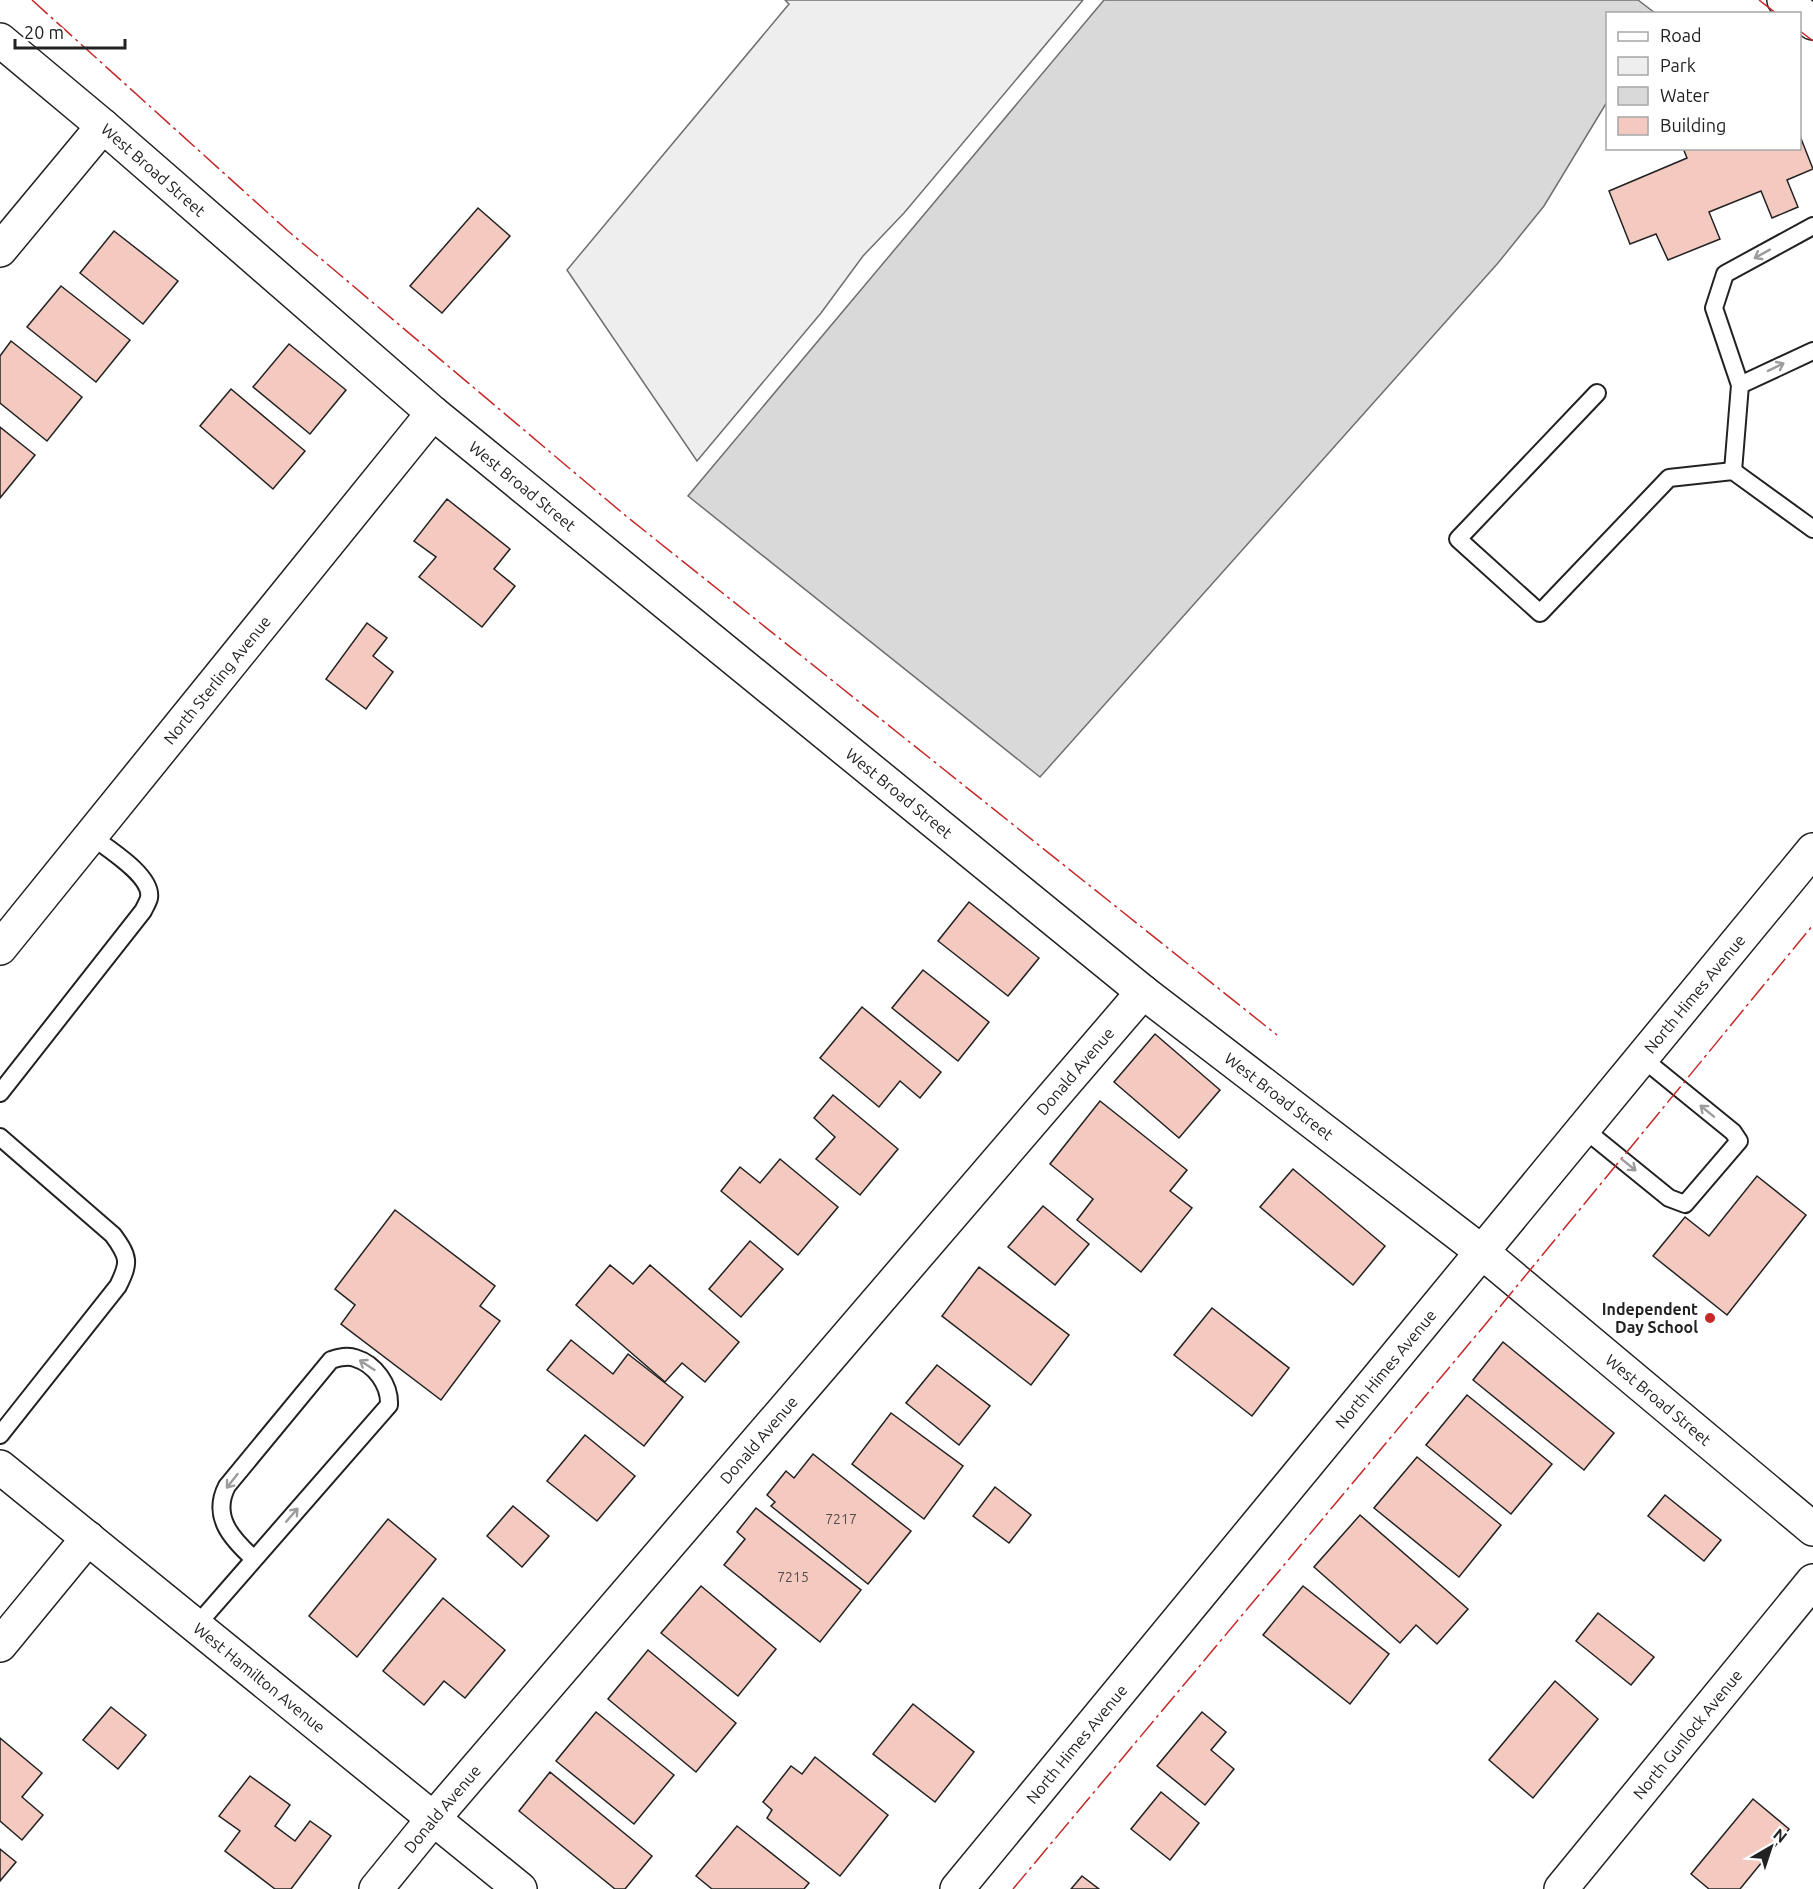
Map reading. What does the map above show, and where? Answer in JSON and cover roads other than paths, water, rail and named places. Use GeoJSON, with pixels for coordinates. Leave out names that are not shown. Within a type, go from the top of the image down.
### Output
{"type":"FeatureCollection","features":[{"type":"Feature","properties":{"kind":"street"},"geometry":{"type":"LineString","coordinates":[[1784,0],[1799,12]]}},
{"type":"Feature","properties":{"kind":"street"},"geometry":{"type":"LineString","coordinates":[[1801,13],[1813,23]]}},
{"type":"Feature","properties":{"kind":"street","name":"West Broad Street"},"geometry":{"type":"LineString","coordinates":[[0,40],[103,126],[434,413],[1143,992],[1482,1252],[1813,1528]]}},
{"type":"Feature","properties":{"kind":"street"},"geometry":{"type":"LineString","coordinates":[[0,250],[103,126]]}},
{"type":"Feature","properties":{"kind":"street","name":"North Sterling Avenue"},"geometry":{"type":"LineString","coordinates":[[0,948],[434,413]]}},
{"type":"Feature","properties":{"kind":"street","name":"North Himes Avenue"},"geometry":{"type":"LineString","coordinates":[[957,1889],[1813,850]]}},
{"type":"Feature","properties":{"kind":"street","name":"Donald Avenue"},"geometry":{"type":"LineString","coordinates":[[376,1889],[433,1819],[1143,992]]}},
{"type":"Feature","properties":{"kind":"street","name":"West Hamilton Avenue"},"geometry":{"type":"LineString","coordinates":[[0,1467],[520,1889]]}},
{"type":"Feature","properties":{"kind":"street"},"geometry":{"type":"LineString","coordinates":[[0,1645],[88,1538]]}},
{"type":"Feature","properties":{"kind":"street","name":"North Gunlock Avenue"},"geometry":{"type":"LineString","coordinates":[[1561,1889],[1813,1581]]}},
{"type":"Feature","properties":{"kind":"lane"},"geometry":{"type":"LineString","coordinates":[[1732,471],[1740,385],[1713,308],[1725,274],[1813,226]]}},
{"type":"Feature","properties":{"kind":"lane"},"geometry":{"type":"LineString","coordinates":[[1740,385],[1813,351]]}},
{"type":"Feature","properties":{"kind":"lane"},"geometry":{"type":"LineString","coordinates":[[1597,393],[1458,539],[1540,613],[1669,478],[1732,471],[1813,529]]}},
{"type":"Feature","properties":{"kind":"lane"},"geometry":{"type":"LineString","coordinates":[[0,1093],[143,911],[149,897],[147,886],[140,875],[91,836]]}},
{"type":"Feature","properties":{"kind":"lane"},"geometry":{"type":"LineString","coordinates":[[1584,1129],[1669,1198],[1685,1204],[1739,1141],[1733,1132],[1642,1058]]}},
{"type":"Feature","properties":{"kind":"lane"},"geometry":{"type":"LineString","coordinates":[[0,1137],[113,1235],[125,1251],[127,1269],[118,1286],[0,1435]]}},
{"type":"Feature","properties":{"kind":"lane"},"geometry":{"type":"LineString","coordinates":[[196,1626],[389,1406],[390,1396],[378,1372],[355,1358],[343,1357],[331,1360],[227,1486],[222,1496],[221,1508],[224,1524],[236,1542],[254,1559]]}},
{"type":"Feature","properties":{"kind":"water"},"geometry":{"type":"Polygon","coordinates":[[[1104,0],[1638,0],[1654,12],[1606,12],[1606,104],[1544,206],[1498,263],[1040,777],[688,496],[1104,0]]]}},
{"type":"Feature","properties":{"kind":"place","name":"Independent Day School"},"geometry":{"type":"Point","coordinates":[1710,1318]}}]}
